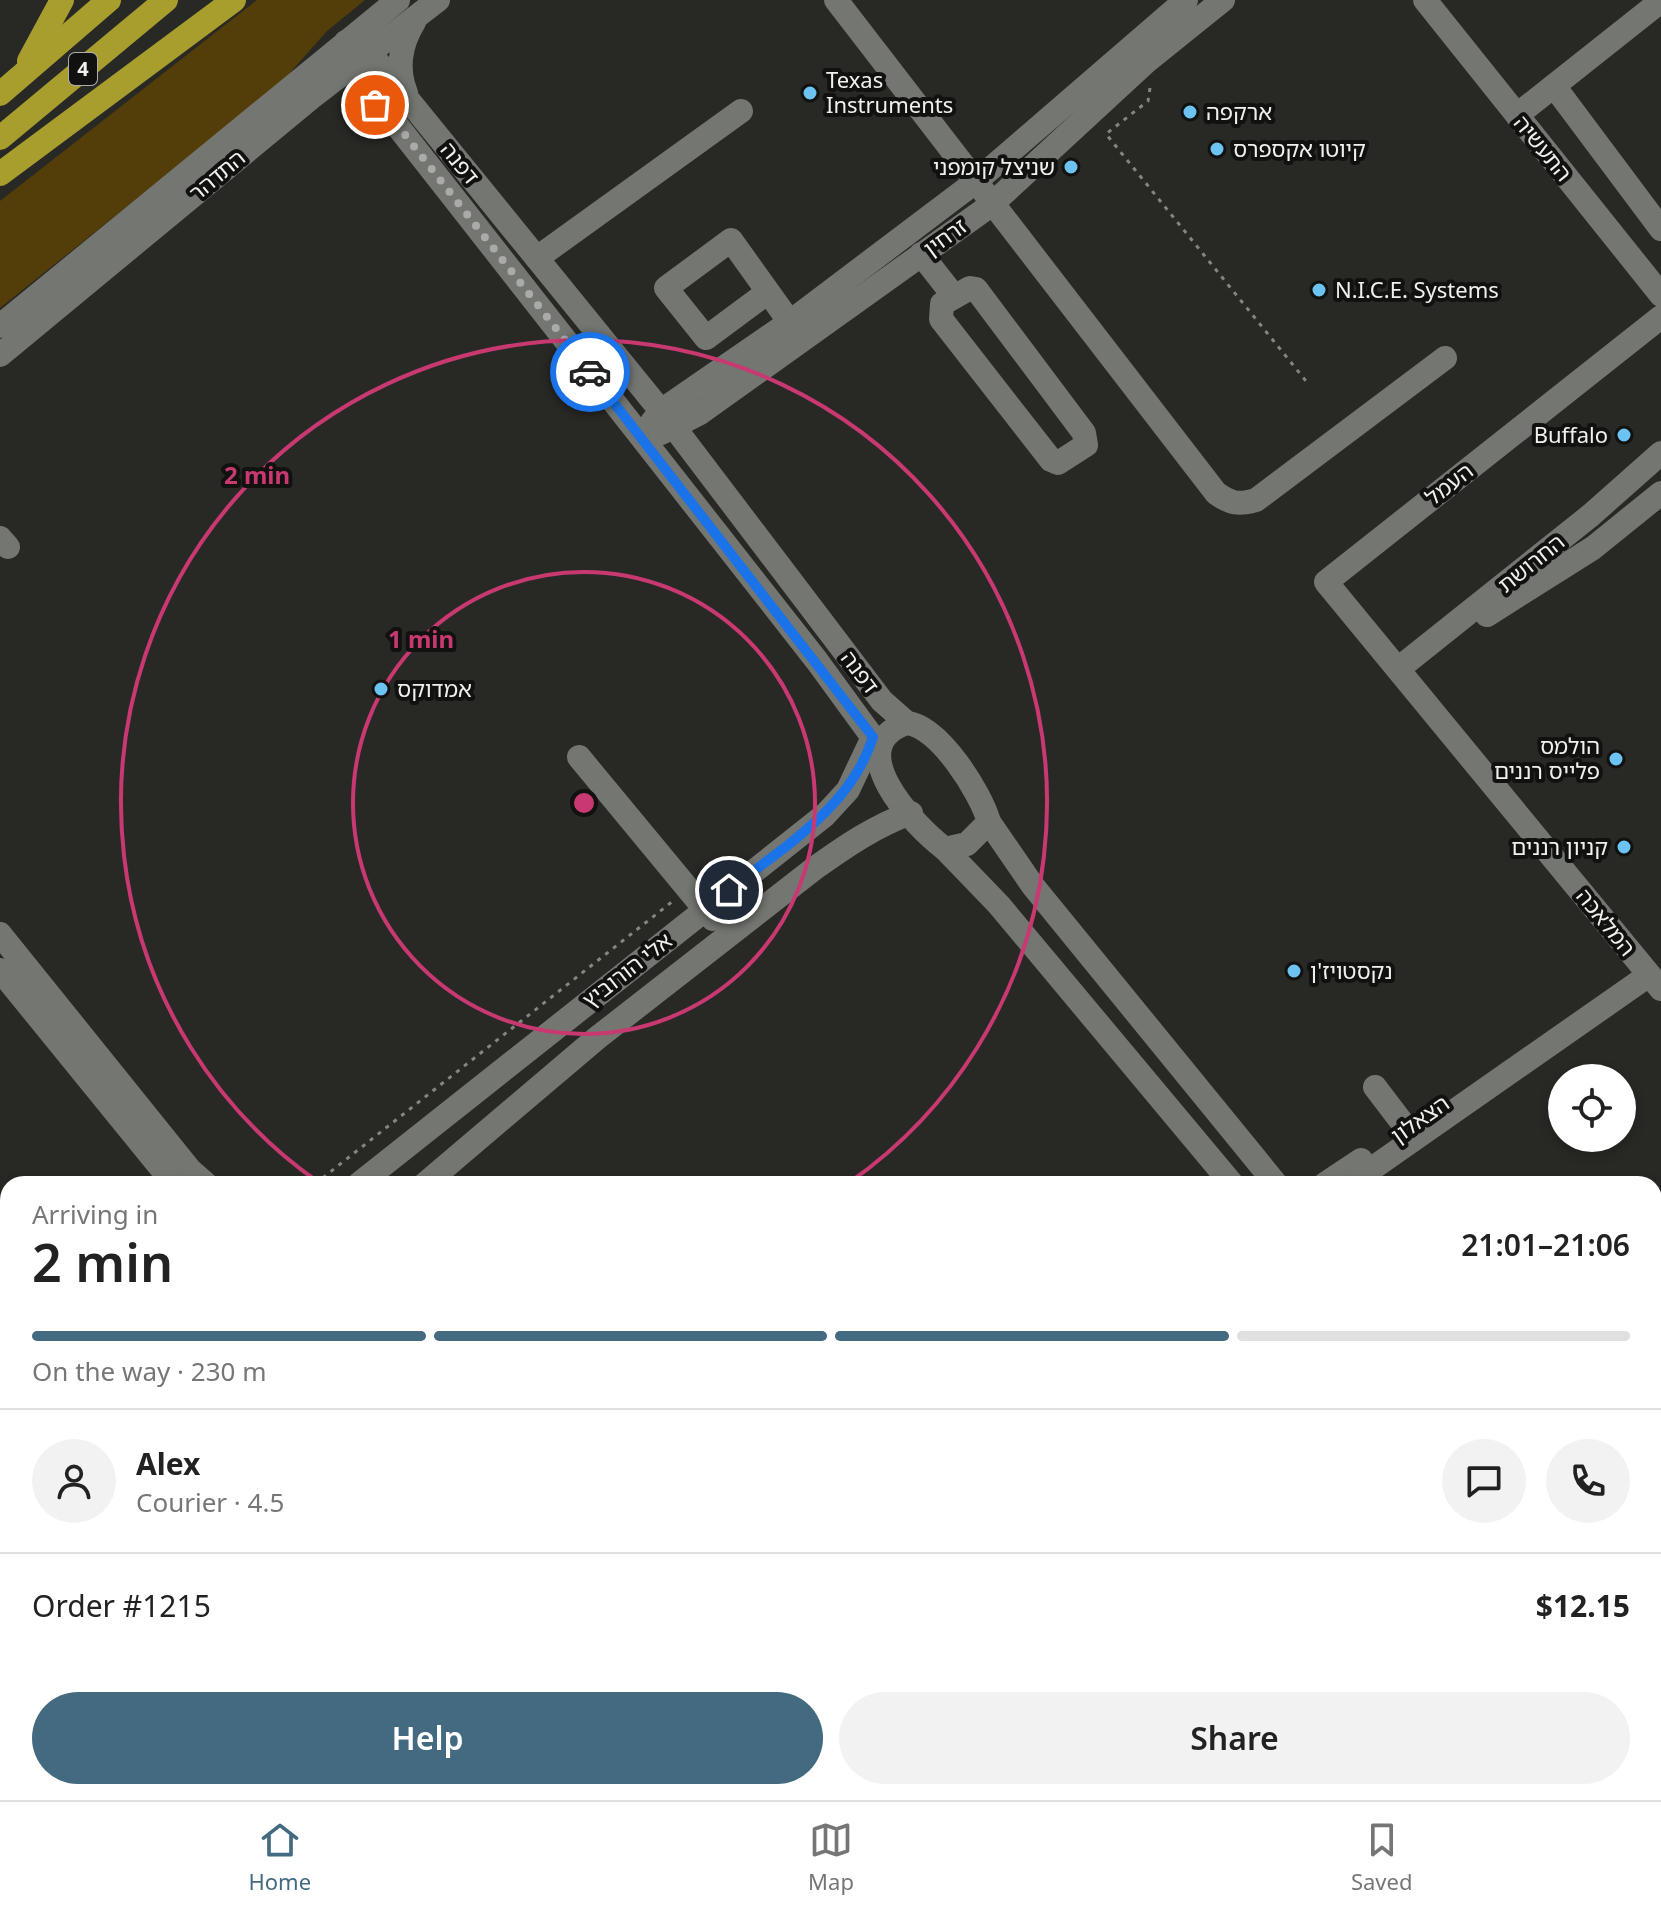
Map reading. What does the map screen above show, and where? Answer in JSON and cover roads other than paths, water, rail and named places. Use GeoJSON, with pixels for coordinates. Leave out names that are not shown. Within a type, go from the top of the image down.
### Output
{"type":"FeatureCollection","features":[{"type":"Feature","properties":{"kind":"highway"},"geometry":{"type":"LineString","coordinates":[[7,88],[62,0]]}},
{"type":"Feature","properties":{"kind":"highway","name":"4"},"geometry":{"type":"LineString","coordinates":[[7,88],[109,0]]}},
{"type":"Feature","properties":{"kind":"highway","name":"4"},"geometry":{"type":"LineString","coordinates":[[0,138],[166,0]]}},
{"type":"Feature","properties":{"kind":"highway"},"geometry":{"type":"LineString","coordinates":[[0,174],[234,0]]}},
{"type":"Feature","properties":{"kind":"street","name":"התדהר"},"geometry":{"type":"LineString","coordinates":[[0,326],[398,0]]}},
{"type":"Feature","properties":{"kind":"street","name":"התדהר"},"geometry":{"type":"LineString","coordinates":[[0,355],[312,97],[438,0]]}},
{"type":"Feature","properties":{"kind":"street"},"geometry":{"type":"LineString","coordinates":[[836,0],[991,205],[1216,493],[1228,502],[1240,504],[1256,500],[1445,358]]}},
{"type":"Feature","properties":{"kind":"street","name":"זרחין"},"geometry":{"type":"LineString","coordinates":[[642,439],[668,419],[700,413],[974,183],[1160,8],[1186,0]]}},
{"type":"Feature","properties":{"kind":"street","name":"זרחין"},"geometry":{"type":"LineString","coordinates":[[796,331],[921,254],[991,205],[1146,62],[1223,0]]}},
{"type":"Feature","properties":{"kind":"street","name":"התעשיה"},"geometry":{"type":"LineString","coordinates":[[1425,0],[1661,295]]}},
{"type":"Feature","properties":{"kind":"street"},"geometry":{"type":"LineString","coordinates":[[1517,115],[1660,3]]}},
{"type":"Feature","properties":{"kind":"street"},"geometry":{"type":"LineString","coordinates":[[408,99],[400,65],[402,49],[417,17]]}},
{"type":"Feature","properties":{"kind":"street","name":"דפנה"},"geometry":{"type":"LineString","coordinates":[[346,42],[362,61],[408,99],[668,419],[882,701],[907,723],[928,729],[983,799],[989,822]]}},
{"type":"Feature","properties":{"kind":"street","name":"דפנה"},"geometry":{"type":"LineString","coordinates":[[362,61],[388,113],[876,742]]}},
{"type":"Feature","properties":{"kind":"street"},"geometry":{"type":"LineString","coordinates":[[1554,86],[1661,229]]}},
{"type":"Feature","properties":{"kind":"street"},"geometry":{"type":"LineString","coordinates":[[312,97],[348,94],[388,113]]}},
{"type":"Feature","properties":{"kind":"street"},"geometry":{"type":"LineString","coordinates":[[537,258],[741,111]]}},
{"type":"Feature","properties":{"kind":"street"},"geometry":{"type":"LineString","coordinates":[[921,254],[953,295]]}},
{"type":"Feature","properties":{"kind":"street"},"geometry":{"type":"LineString","coordinates":[[970,288],[976,289],[1084,433],[1086,445],[1082,450],[1058,463],[1051,460],[941,319],[942,304],[953,295],[970,288]]}},
{"type":"Feature","properties":{"kind":"street"},"geometry":{"type":"LineString","coordinates":[[768,292],[796,331]]}},
{"type":"Feature","properties":{"kind":"street","name":"העמל"},"geometry":{"type":"LineString","coordinates":[[1398,669],[1326,582],[1661,317]]}},
{"type":"Feature","properties":{"kind":"street","name":"החרושת"},"geometry":{"type":"LineString","coordinates":[[1398,669],[1591,515],[1661,453]]}},
{"type":"Feature","properties":{"kind":"street","name":"החרושת"},"geometry":{"type":"LineString","coordinates":[[1424,700],[1417,684],[1431,658],[1476,622],[1593,548],[1661,493]]}},
{"type":"Feature","properties":{"kind":"street","name":"המלאכה"},"geometry":{"type":"LineString","coordinates":[[1398,669],[1655,982]]}},
{"type":"Feature","properties":{"kind":"street"},"geometry":{"type":"LineString","coordinates":[[907,723],[876,742],[877,761],[884,779],[931,838],[999,905],[1225,1176]]}},
{"type":"Feature","properties":{"kind":"street","name":"אלי הורוביץ"},"geometry":{"type":"LineString","coordinates":[[369,1176],[825,815],[848,790],[876,742]]}},
{"type":"Feature","properties":{"kind":"street"},"geometry":{"type":"LineString","coordinates":[[579,757],[727,936]]}},
{"type":"Feature","properties":{"kind":"street","name":"אלי הורוביץ"},"geometry":{"type":"LineString","coordinates":[[434,1176],[597,1038],[727,936],[852,841],[883,823],[911,813]]}},
{"type":"Feature","properties":{"kind":"street"},"geometry":{"type":"LineString","coordinates":[[945,849],[967,844],[989,822],[1033,886],[1269,1176]]}},
{"type":"Feature","properties":{"kind":"street"},"geometry":{"type":"LineString","coordinates":[[0,934],[197,1176]]}},
{"type":"Feature","properties":{"kind":"street"},"geometry":{"type":"LineString","coordinates":[[0,970],[167,1176]]}},
{"type":"Feature","properties":{"kind":"street","name":"הצאלון"},"geometry":{"type":"LineString","coordinates":[[1362,1176],[1517,1070],[1655,982]]}},
{"type":"Feature","properties":{"kind":"street","name":"הצאלון"},"geometry":{"type":"LineString","coordinates":[[1337,1176],[1500,1064],[1517,1070]]}},
{"type":"Feature","properties":{"kind":"street"},"geometry":{"type":"LineString","coordinates":[[1375,1087],[1407,1129]]}},
{"type":"Feature","properties":{"kind":"place","name":"Texas Instruments"},"geometry":{"type":"Point","coordinates":[810,93]}},
{"type":"Feature","properties":{"kind":"place","name":"ארקפה"},"geometry":{"type":"Point","coordinates":[1190,112]}},
{"type":"Feature","properties":{"kind":"place","name":"קיוטו אקספרס"},"geometry":{"type":"Point","coordinates":[1217,149]}},
{"type":"Feature","properties":{"kind":"place","name":"שניצל קומפני"},"geometry":{"type":"Point","coordinates":[1071,167]}},
{"type":"Feature","properties":{"kind":"place","name":"N.I.C.E. Systems"},"geometry":{"type":"Point","coordinates":[1319,290]}},
{"type":"Feature","properties":{"kind":"place","name":"Buffalo"},"geometry":{"type":"Point","coordinates":[1624,435]}},
{"type":"Feature","properties":{"kind":"place","name":"אמדוקס"},"geometry":{"type":"Point","coordinates":[381,689]}},
{"type":"Feature","properties":{"kind":"place","name":"הולמס פלייס רננים"},"geometry":{"type":"Point","coordinates":[1616,759]}},
{"type":"Feature","properties":{"kind":"place","name":"קניון רננים"},"geometry":{"type":"Point","coordinates":[1624,847]}},
{"type":"Feature","properties":{"kind":"place","name":"נקסטויז'ן"},"geometry":{"type":"Point","coordinates":[1294,971]}}]}
